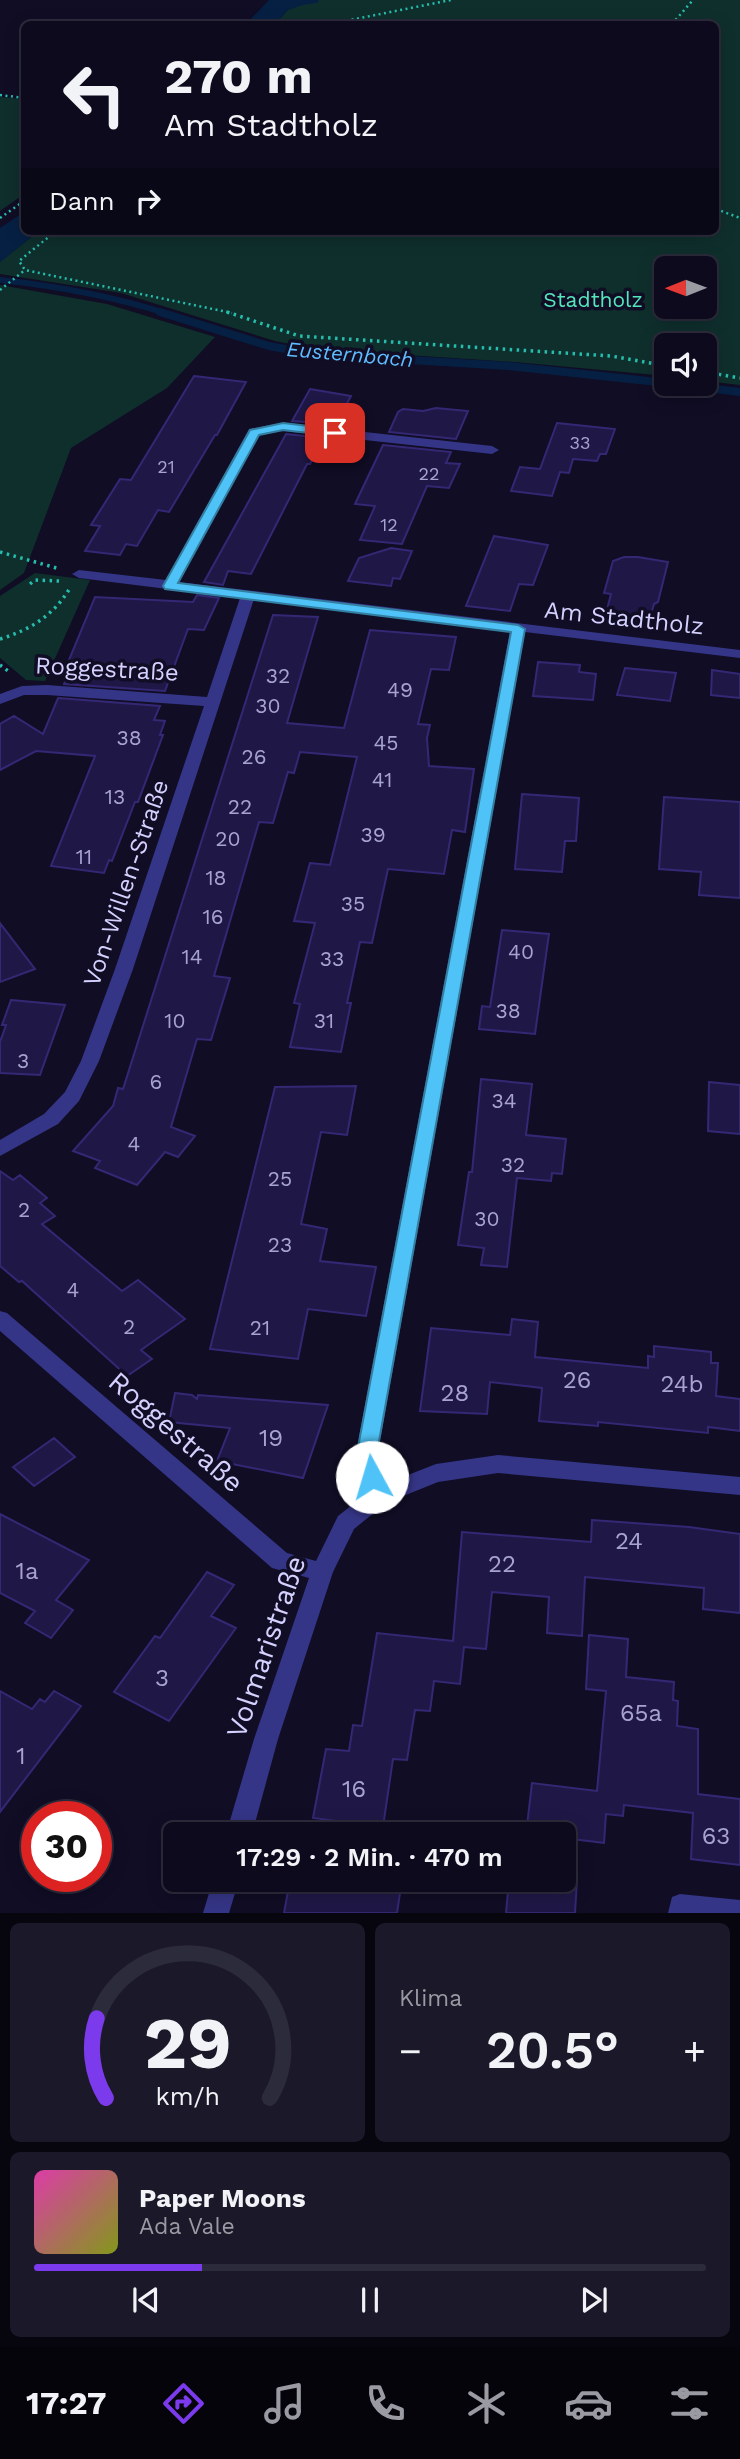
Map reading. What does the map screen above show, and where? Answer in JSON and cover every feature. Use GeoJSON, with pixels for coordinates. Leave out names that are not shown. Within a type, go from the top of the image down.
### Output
{"type":"FeatureCollection","features":[{"type":"Feature","properties":{"kind":"street"},"geometry":{"type":"LineString","coordinates":[[170,586],[254,432],[283,427],[492,450]]}},
{"type":"Feature","properties":{"kind":"street","name":"Am Stadtholz"},"geometry":{"type":"LineString","coordinates":[[76,577],[740,654]]}},
{"type":"Feature","properties":{"kind":"street","name":"Von-Willen-Straße"},"geometry":{"type":"LineString","coordinates":[[0,1149],[51,1119],[72,1096],[90,1061],[124,969],[248,596]]}},
{"type":"Feature","properties":{"kind":"street"},"geometry":{"type":"LineString","coordinates":[[378,1497],[366,1458],[518,629]]}},
{"type":"Feature","properties":{"kind":"street","name":"Roggestraße"},"geometry":{"type":"LineString","coordinates":[[0,699],[22,691],[47,690],[212,702]]}},
{"type":"Feature","properties":{"kind":"street","name":"Roggestraße"},"geometry":{"type":"LineString","coordinates":[[0,1319],[280,1561],[322,1572]]}},
{"type":"Feature","properties":{"kind":"street","name":"Volmaristraße"},"geometry":{"type":"LineString","coordinates":[[242,1822],[266,1739],[322,1572],[346,1523],[378,1497],[436,1473],[498,1464],[740,1486]]}},
{"type":"Feature","properties":{"kind":"street"},"geometry":{"type":"LineString","coordinates":[[216,1913],[222,1892]]}},
{"type":"Feature","properties":{"kind":"lane"},"geometry":{"type":"LineString","coordinates":[[680,1913],[680,1905],[740,1911]]}},
{"type":"Feature","properties":{"kind":"path"},"geometry":{"type":"LineString","coordinates":[[345,21],[451,0]]}},
{"type":"Feature","properties":{"kind":"path"},"geometry":{"type":"LineString","coordinates":[[675,21],[693,0]]}},
{"type":"Feature","properties":{"kind":"path"},"geometry":{"type":"LineString","coordinates":[[0,95],[21,98]]}},
{"type":"Feature","properties":{"kind":"path"},"geometry":{"type":"LineString","coordinates":[[0,218],[21,203]]}},
{"type":"Feature","properties":{"kind":"path"},"geometry":{"type":"LineString","coordinates":[[719,210],[740,218]]}},
{"type":"Feature","properties":{"kind":"path"},"geometry":{"type":"LineString","coordinates":[[23,271],[19,261],[51,235]]}},
{"type":"Feature","properties":{"kind":"path"},"geometry":{"type":"LineString","coordinates":[[0,290],[23,271]]}},
{"type":"Feature","properties":{"kind":"path"},"geometry":{"type":"LineString","coordinates":[[23,271],[225,311],[299,335],[376,343],[611,356],[654,364]]}},
{"type":"Feature","properties":{"kind":"path"},"geometry":{"type":"LineString","coordinates":[[717,374],[740,378]]}},
{"type":"Feature","properties":{"kind":"path"},"geometry":{"type":"LineString","coordinates":[[0,552],[76,577]]}},
{"type":"Feature","properties":{"kind":"path"},"geometry":{"type":"LineString","coordinates":[[30,584],[35,580],[76,577]]}},
{"type":"Feature","properties":{"kind":"path"},"geometry":{"type":"LineString","coordinates":[[0,639],[21,633],[61,605],[76,577]]}},
{"type":"Feature","properties":{"kind":"green space","name":"Stadtholz"},"geometry":{"type":"Polygon","coordinates":[[[312,0],[740,0],[740,385],[717,382],[717,333],[654,333],[654,375],[515,362],[316,349],[275,341],[121,293],[0,274],[0,262],[34,235],[719,235],[719,21],[278,21],[288,10],[312,0]]]}},
{"type":"Feature","properties":{"kind":"green space"},"geometry":{"type":"Polygon","coordinates":[[[0,97],[21,99],[21,196],[0,211],[0,97]]]}},
{"type":"Feature","properties":{"kind":"green space"},"geometry":{"type":"Polygon","coordinates":[[[0,285],[107,304],[215,337],[167,388],[71,448],[24,573],[0,590],[0,285]]]}},
{"type":"Feature","properties":{"kind":"green space"},"geometry":{"type":"Polygon","coordinates":[[[35,573],[90,580],[45,681],[26,680],[0,658],[0,596],[35,573]]]}},
{"type":"Feature","properties":{"kind":"water"},"geometry":{"type":"Polygon","coordinates":[[[269,0],[297,0],[303,5],[288,10],[278,21],[249,21],[269,0]]]}},
{"type":"Feature","properties":{"kind":"water"},"geometry":{"type":"Polygon","coordinates":[[[21,214],[21,235],[34,235],[0,262],[0,228],[21,214]]]}},
{"type":"Feature","properties":{"kind":"building"},"geometry":{"type":"Polygon","coordinates":[[[194,376],[246,382],[169,512],[158,510],[137,546],[126,544],[120,555],[85,551],[100,526],[91,525],[120,479],[131,480],[194,376]]]}},
{"type":"Feature","properties":{"kind":"building"},"geometry":{"type":"Polygon","coordinates":[[[310,389],[351,396],[336,424],[292,421],[310,389]]]}},
{"type":"Feature","properties":{"kind":"building"},"geometry":{"type":"Polygon","coordinates":[[[436,408],[468,411],[456,439],[389,432],[398,412],[403,409],[423,411],[436,408]]]}},
{"type":"Feature","properties":{"kind":"building"},"geometry":{"type":"Polygon","coordinates":[[[557,423],[615,429],[606,454],[600,454],[597,461],[573,459],[569,473],[560,472],[552,496],[511,491],[520,467],[540,469],[557,423]]]}},
{"type":"Feature","properties":{"kind":"building"},"geometry":{"type":"Polygon","coordinates":[[[286,434],[324,438],[310,464],[307,464],[251,574],[228,571],[223,585],[204,582],[286,434]]]}},
{"type":"Feature","properties":{"kind":"building"},"geometry":{"type":"Polygon","coordinates":[[[383,445],[451,452],[446,463],[460,464],[449,488],[427,486],[402,544],[360,540],[375,506],[355,504],[383,445]]]}},
{"type":"Feature","properties":{"kind":"building"},"geometry":{"type":"Polygon","coordinates":[[[494,536],[548,545],[533,585],[519,584],[510,611],[466,606],[494,536]]]}},
{"type":"Feature","properties":{"kind":"building"},"geometry":{"type":"Polygon","coordinates":[[[391,548],[412,551],[400,579],[393,578],[391,586],[348,581],[359,558],[391,548]]]}},
{"type":"Feature","properties":{"kind":"building"},"geometry":{"type":"Polygon","coordinates":[[[624,557],[668,562],[658,602],[654,604],[650,618],[644,620],[642,626],[604,621],[611,594],[604,593],[613,561],[624,557]]]}},
{"type":"Feature","properties":{"kind":"building"},"geometry":{"type":"Polygon","coordinates":[[[197,595],[219,598],[204,630],[188,629],[165,691],[64,684],[69,672],[64,672],[95,597],[193,602],[197,595]]]}},
{"type":"Feature","properties":{"kind":"building"},"geometry":{"type":"Polygon","coordinates":[[[273,615],[318,617],[287,723],[344,728],[370,630],[456,637],[449,670],[431,669],[418,724],[430,725],[427,738],[429,766],[474,769],[465,832],[452,830],[444,874],[388,869],[372,943],[360,942],[347,1003],[351,1003],[341,1052],[290,1047],[300,1004],[294,1003],[315,923],[294,921],[310,863],[330,865],[357,757],[300,752],[294,773],[288,772],[273,823],[259,822],[214,976],[230,978],[211,1040],[197,1039],[171,1127],[195,1136],[178,1157],[165,1152],[137,1185],[95,1168],[100,1161],[73,1151],[113,1106],[118,1088],[123,1089],[273,615]]]}},
{"type":"Feature","properties":{"kind":"building"},"geometry":{"type":"Polygon","coordinates":[[[538,662],[580,665],[579,672],[596,674],[593,700],[533,696],[538,662]]]}},
{"type":"Feature","properties":{"kind":"building"},"geometry":{"type":"Polygon","coordinates":[[[625,668],[676,673],[670,701],[617,695],[625,668]]]}},
{"type":"Feature","properties":{"kind":"building"},"geometry":{"type":"Polygon","coordinates":[[[712,670],[740,674],[740,698],[711,695],[712,670]]]}},
{"type":"Feature","properties":{"kind":"building"},"geometry":{"type":"Polygon","coordinates":[[[58,698],[160,706],[154,720],[165,721],[160,735],[163,735],[138,802],[135,802],[112,861],[109,860],[104,873],[51,866],[95,756],[36,751],[0,770],[0,724],[14,716],[43,734],[58,698]]]}},
{"type":"Feature","properties":{"kind":"building"},"geometry":{"type":"Polygon","coordinates":[[[522,794],[579,798],[576,841],[565,841],[562,872],[515,869],[522,794]]]}},
{"type":"Feature","properties":{"kind":"building"},"geometry":{"type":"Polygon","coordinates":[[[664,797],[740,802],[740,898],[699,895],[701,872],[659,869],[664,797]]]}},
{"type":"Feature","properties":{"kind":"building"},"geometry":{"type":"Polygon","coordinates":[[[0,923],[35,969],[0,982],[0,923]]]}},
{"type":"Feature","properties":{"kind":"building"},"geometry":{"type":"Polygon","coordinates":[[[502,930],[549,934],[535,1034],[479,1029],[482,1006],[490,1007],[502,930]]]}},
{"type":"Feature","properties":{"kind":"building"},"geometry":{"type":"Polygon","coordinates":[[[11,1000],[65,1005],[40,1075],[0,1073],[0,1042],[6,1025],[2,1025],[11,1000]]]}},
{"type":"Feature","properties":{"kind":"building"},"geometry":{"type":"Polygon","coordinates":[[[481,1079],[532,1084],[526,1135],[566,1139],[562,1174],[552,1173],[551,1181],[517,1178],[507,1267],[481,1265],[484,1248],[458,1245],[469,1172],[472,1172],[481,1079]]]}},
{"type":"Feature","properties":{"kind":"building"},"geometry":{"type":"Polygon","coordinates":[[[709,1082],[740,1085],[740,1134],[708,1131],[709,1082]]]}},
{"type":"Feature","properties":{"kind":"building"},"geometry":{"type":"Polygon","coordinates":[[[356,1086],[347,1135],[321,1132],[301,1224],[327,1229],[320,1261],[376,1267],[366,1316],[308,1309],[298,1359],[210,1349],[275,1087],[356,1086]]]}},
{"type":"Feature","properties":{"kind":"building"},"geometry":{"type":"Polygon","coordinates":[[[0,1171],[13,1180],[20,1175],[47,1198],[40,1203],[55,1216],[42,1224],[122,1291],[138,1280],[185,1319],[141,1350],[152,1359],[127,1376],[22,1281],[19,1282],[0,1266],[0,1171]]]}},
{"type":"Feature","properties":{"kind":"building"},"geometry":{"type":"Polygon","coordinates":[[[512,1319],[538,1322],[535,1357],[648,1368],[648,1356],[654,1357],[654,1346],[711,1352],[711,1363],[718,1363],[716,1396],[740,1399],[740,1431],[708,1427],[708,1433],[598,1422],[598,1426],[539,1421],[542,1388],[490,1382],[487,1414],[420,1411],[431,1328],[510,1335],[512,1319]]]}},
{"type":"Feature","properties":{"kind":"building"},"geometry":{"type":"Polygon","coordinates":[[[175,1393],[192,1395],[197,1399],[198,1395],[328,1405],[303,1478],[217,1461],[230,1428],[169,1422],[175,1393]]]}},
{"type":"Feature","properties":{"kind":"building"},"geometry":{"type":"Polygon","coordinates":[[[54,1438],[75,1457],[34,1486],[13,1467],[54,1438]]]}},
{"type":"Feature","properties":{"kind":"building"},"geometry":{"type":"Polygon","coordinates":[[[0,1514],[89,1560],[56,1600],[73,1610],[51,1638],[25,1623],[35,1611],[0,1593],[0,1514]]]}},
{"type":"Feature","properties":{"kind":"building"},"geometry":{"type":"Polygon","coordinates":[[[592,1520],[689,1527],[740,1534],[740,1613],[703,1609],[704,1588],[585,1577],[582,1636],[547,1633],[549,1597],[492,1592],[486,1649],[464,1647],[460,1684],[434,1681],[430,1711],[415,1710],[407,1760],[393,1759],[384,1822],[344,1822],[313,1818],[326,1749],[349,1751],[353,1725],[362,1726],[377,1633],[453,1641],[462,1532],[591,1542],[592,1520]]]}},
{"type":"Feature","properties":{"kind":"building"},"geometry":{"type":"Polygon","coordinates":[[[207,1572],[234,1585],[211,1616],[236,1628],[169,1721],[114,1692],[155,1636],[160,1638],[207,1572]]]}},
{"type":"Feature","properties":{"kind":"building"},"geometry":{"type":"Polygon","coordinates":[[[589,1635],[628,1639],[626,1677],[674,1682],[673,1700],[678,1701],[677,1726],[698,1729],[698,1794],[740,1799],[740,1865],[691,1859],[693,1813],[624,1805],[623,1816],[606,1814],[604,1843],[576,1840],[576,1822],[527,1822],[532,1783],[597,1791],[606,1691],[586,1689],[589,1635]]]}},
{"type":"Feature","properties":{"kind":"building"},"geometry":{"type":"Polygon","coordinates":[[[0,1691],[32,1709],[40,1699],[45,1702],[54,1691],[81,1706],[0,1812],[0,1691]]]}},
{"type":"Feature","properties":{"kind":"building"},"geometry":{"type":"Polygon","coordinates":[[[577,1880],[575,1913],[506,1913],[508,1892],[576,1892],[577,1880]]]}},
{"type":"Feature","properties":{"kind":"building"},"geometry":{"type":"Polygon","coordinates":[[[288,1892],[400,1892],[397,1913],[284,1913],[288,1892]]]}},
{"type":"Feature","properties":{"kind":"waterway"},"geometry":{"type":"LineString","coordinates":[[289,4],[316,0]]}},
{"type":"Feature","properties":{"kind":"waterway","name":"Eusternbach"},"geometry":{"type":"LineString","coordinates":[[0,280],[84,292],[165,313]]}},
{"type":"Feature","properties":{"kind":"waterway","name":"Eusternbach"},"geometry":{"type":"LineString","coordinates":[[160,312],[269,346],[312,354],[509,366],[740,392]]}},
{"type":"Feature","properties":{"kind":"route"},"geometry":{"type":"LineString","coordinates":[[335,433],[283,427],[254,432],[170,586],[518,629],[366,1458],[372,1477]]}}]}
